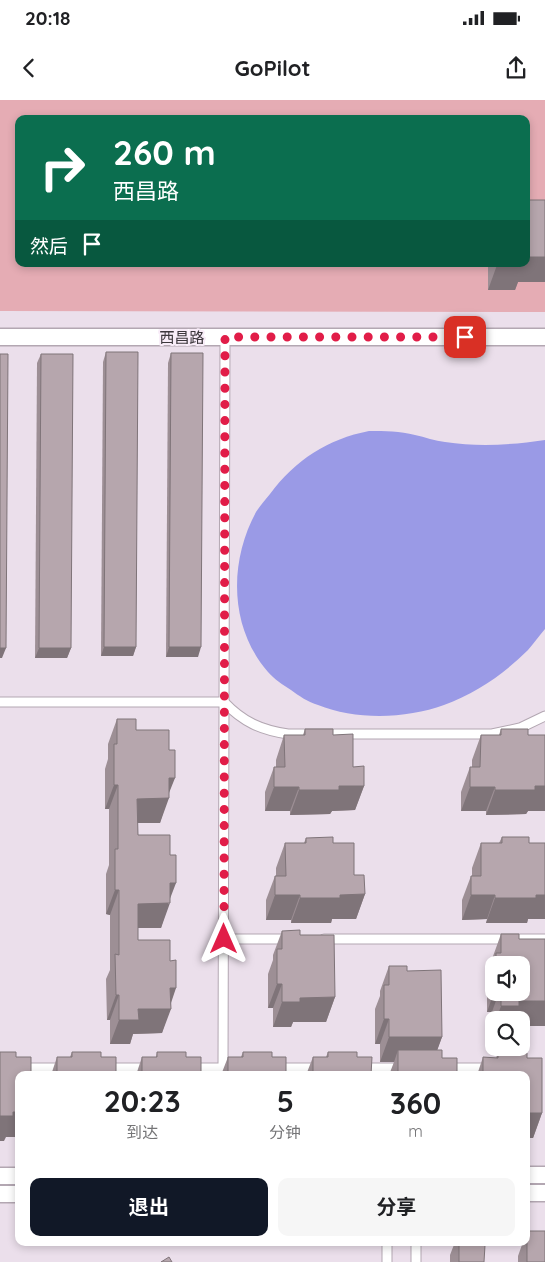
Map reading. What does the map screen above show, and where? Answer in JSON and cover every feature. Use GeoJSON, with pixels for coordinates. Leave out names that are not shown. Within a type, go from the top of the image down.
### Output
{"type":"FeatureCollection","features":[{"type":"Feature","properties":{"kind":"street","name":"西昌路"},"geometry":{"type":"LineString","coordinates":[[0,338],[545,337]]}},
{"type":"Feature","properties":{"kind":"street"},"geometry":{"type":"LineString","coordinates":[[530,1175],[545,1175]]}},
{"type":"Feature","properties":{"kind":"street"},"geometry":{"type":"LineString","coordinates":[[0,1176],[15,1176]]}},
{"type":"Feature","properties":{"kind":"street"},"geometry":{"type":"LineString","coordinates":[[530,1193],[545,1193]]}},
{"type":"Feature","properties":{"kind":"street"},"geometry":{"type":"LineString","coordinates":[[0,1194],[15,1194]]}},
{"type":"Feature","properties":{"kind":"lane"},"geometry":{"type":"LineString","coordinates":[[223,1068],[225,337]]}},
{"type":"Feature","properties":{"kind":"lane"},"geometry":{"type":"LineString","coordinates":[[0,702],[224,702],[233,711],[252,724],[270,731],[288,734],[492,734],[520,728],[545,716]]}},
{"type":"Feature","properties":{"kind":"lane"},"geometry":{"type":"LineString","coordinates":[[224,939],[545,939]]}},
{"type":"Feature","properties":{"kind":"lane"},"geometry":{"type":"LineString","coordinates":[[0,1068],[78,1068]]}},
{"type":"Feature","properties":{"kind":"lane"},"geometry":{"type":"LineString","coordinates":[[97,1068],[155,1068]]}},
{"type":"Feature","properties":{"kind":"lane"},"geometry":{"type":"LineString","coordinates":[[184,1068],[233,1068]]}},
{"type":"Feature","properties":{"kind":"lane"},"geometry":{"type":"LineString","coordinates":[[262,1068],[330,1068]]}},
{"type":"Feature","properties":{"kind":"lane"},"geometry":{"type":"LineString","coordinates":[[350,1068],[408,1068]]}},
{"type":"Feature","properties":{"kind":"lane"},"geometry":{"type":"LineString","coordinates":[[438,1068],[496,1068]]}},
{"type":"Feature","properties":{"kind":"lane"},"geometry":{"type":"LineString","coordinates":[[387,1246],[387,1262]]}},
{"type":"Feature","properties":{"kind":"lane"},"geometry":{"type":"LineString","coordinates":[[416,1246],[416,1262]]}},
{"type":"Feature","properties":{"kind":"shaded area"},"geometry":{"type":"Polygon","coordinates":[[[0,100],[545,100],[545,312],[0,311],[0,100]]]}},
{"type":"Feature","properties":{"kind":"water"},"geometry":{"type":"Polygon","coordinates":[[[369,431],[404,433],[441,441],[482,445],[545,440],[545,629],[519,659],[478,689],[444,705],[413,713],[381,716],[364,715],[332,710],[307,701],[268,672],[255,654],[246,635],[240,615],[237,594],[241,552],[247,531],[256,512],[280,482],[302,461],[326,445],[369,431]]]}},
{"type":"Feature","properties":{"kind":"building"},"geometry":{"type":"Polygon","coordinates":[[[530,200],[545,200],[545,257],[530,257],[530,200]]]}},
{"type":"Feature","properties":{"kind":"building"},"geometry":{"type":"Polygon","coordinates":[[[106,352],[138,352],[136,647],[104,647],[106,352]]]}},
{"type":"Feature","properties":{"kind":"building"},"geometry":{"type":"Polygon","coordinates":[[[171,353],[203,353],[201,647],[169,647],[171,353]]]}},
{"type":"Feature","properties":{"kind":"building"},"geometry":{"type":"Polygon","coordinates":[[[0,354],[8,354],[6,648],[0,648],[0,354]]]}},
{"type":"Feature","properties":{"kind":"building"},"geometry":{"type":"Polygon","coordinates":[[[41,354],[73,354],[71,648],[39,648],[41,354]]]}},
{"type":"Feature","properties":{"kind":"building"},"geometry":{"type":"Polygon","coordinates":[[[117,719],[136,719],[136,730],[169,730],[169,750],[175,750],[175,778],[169,778],[169,798],[137,799],[138,835],[170,835],[170,855],[176,855],[176,883],[170,883],[170,903],[138,904],[138,940],[170,940],[170,961],[176,960],[176,988],[170,988],[171,1009],[138,1009],[139,1020],[119,1020],[119,995],[116,995],[115,954],[119,955],[119,890],[115,890],[115,849],[118,849],[118,785],[114,785],[114,744],[117,744],[117,719]]]}},
{"type":"Feature","properties":{"kind":"building"},"geometry":{"type":"Polygon","coordinates":[[[305,729],[333,729],[333,735],[353,734],[353,767],[364,766],[364,786],[339,786],[339,790],[299,790],[299,787],[274,787],[274,767],[285,767],[284,735],[305,735],[305,729]]]}},
{"type":"Feature","properties":{"kind":"building"},"geometry":{"type":"Polygon","coordinates":[[[501,729],[528,729],[528,735],[545,735],[545,786],[535,786],[535,790],[495,790],[495,787],[470,787],[470,767],[480,767],[481,735],[501,735],[501,729]]]}},
{"type":"Feature","properties":{"kind":"building"},"geometry":{"type":"Polygon","coordinates":[[[333,837],[333,843],[354,843],[354,875],[364,875],[365,894],[340,895],[340,898],[300,898],[300,895],[275,895],[275,876],[286,876],[285,843],[306,843],[306,838],[333,837]]]}},
{"type":"Feature","properties":{"kind":"building"},"geometry":{"type":"Polygon","coordinates":[[[502,837],[529,837],[529,843],[545,843],[545,895],[536,895],[536,898],[495,898],[495,895],[471,895],[471,876],[481,876],[481,843],[502,843],[502,837]]]}},
{"type":"Feature","properties":{"kind":"building"},"geometry":{"type":"Polygon","coordinates":[[[300,930],[300,935],[334,935],[335,997],[300,998],[300,1002],[282,1002],[282,984],[277,984],[277,949],[282,949],[282,931],[300,930]]]}},
{"type":"Feature","properties":{"kind":"building"},"geometry":{"type":"Polygon","coordinates":[[[501,934],[519,934],[519,939],[545,939],[545,1001],[530,1001],[530,956],[496,956],[496,953],[501,953],[501,934]]]}},
{"type":"Feature","properties":{"kind":"building"},"geometry":{"type":"Polygon","coordinates":[[[389,966],[407,966],[407,971],[441,970],[442,1037],[389,1037],[389,1019],[384,1019],[384,985],[389,985],[389,966]]]}},
{"type":"Feature","properties":{"kind":"building"},"geometry":{"type":"Polygon","coordinates":[[[501,1001],[519,1001],[519,1006],[501,1006],[501,1001]]]}},
{"type":"Feature","properties":{"kind":"building"},"geometry":{"type":"Polygon","coordinates":[[[398,1050],[442,1050],[442,1058],[457,1058],[457,1071],[398,1071],[398,1050]]]}},
{"type":"Feature","properties":{"kind":"building"},"geometry":{"type":"Polygon","coordinates":[[[0,1052],[16,1052],[16,1057],[31,1057],[31,1071],[15,1071],[15,1112],[13,1112],[13,1116],[0,1116],[0,1052]]]}},
{"type":"Feature","properties":{"kind":"building"},"geometry":{"type":"Polygon","coordinates":[[[72,1052],[101,1052],[101,1057],[116,1057],[116,1071],[57,1071],[57,1057],[72,1057],[72,1052]]]}},
{"type":"Feature","properties":{"kind":"building"},"geometry":{"type":"Polygon","coordinates":[[[157,1052],[186,1052],[186,1057],[201,1057],[201,1071],[142,1071],[142,1057],[157,1057],[157,1052]]]}},
{"type":"Feature","properties":{"kind":"building"},"geometry":{"type":"Polygon","coordinates":[[[243,1052],[272,1052],[272,1057],[286,1057],[286,1071],[228,1071],[228,1057],[243,1057],[243,1052]]]}},
{"type":"Feature","properties":{"kind":"building"},"geometry":{"type":"Polygon","coordinates":[[[328,1052],[357,1052],[357,1057],[372,1057],[371,1071],[313,1071],[313,1057],[328,1057],[328,1052]]]}},
{"type":"Feature","properties":{"kind":"building"},"geometry":{"type":"Polygon","coordinates":[[[527,1056],[527,1058],[542,1058],[542,1113],[530,1113],[530,1071],[483,1071],[483,1057],[527,1056]]]}},
{"type":"Feature","properties":{"kind":"building"},"geometry":{"type":"Polygon","coordinates":[[[530,1231],[545,1231],[545,1262],[527,1262],[527,1246],[530,1246],[530,1231]]]}},
{"type":"Feature","properties":{"kind":"building"},"geometry":{"type":"Polygon","coordinates":[[[459,1246],[485,1246],[484,1262],[459,1262],[459,1246]]]}},
{"type":"Feature","properties":{"kind":"building"},"geometry":{"type":"Polygon","coordinates":[[[169,1257],[172,1262],[161,1262],[169,1257]]]}},
{"type":"Feature","properties":{"kind":"route"},"geometry":{"type":"LineString","coordinates":[[224,939],[225,337],[465,337]]}}]}
